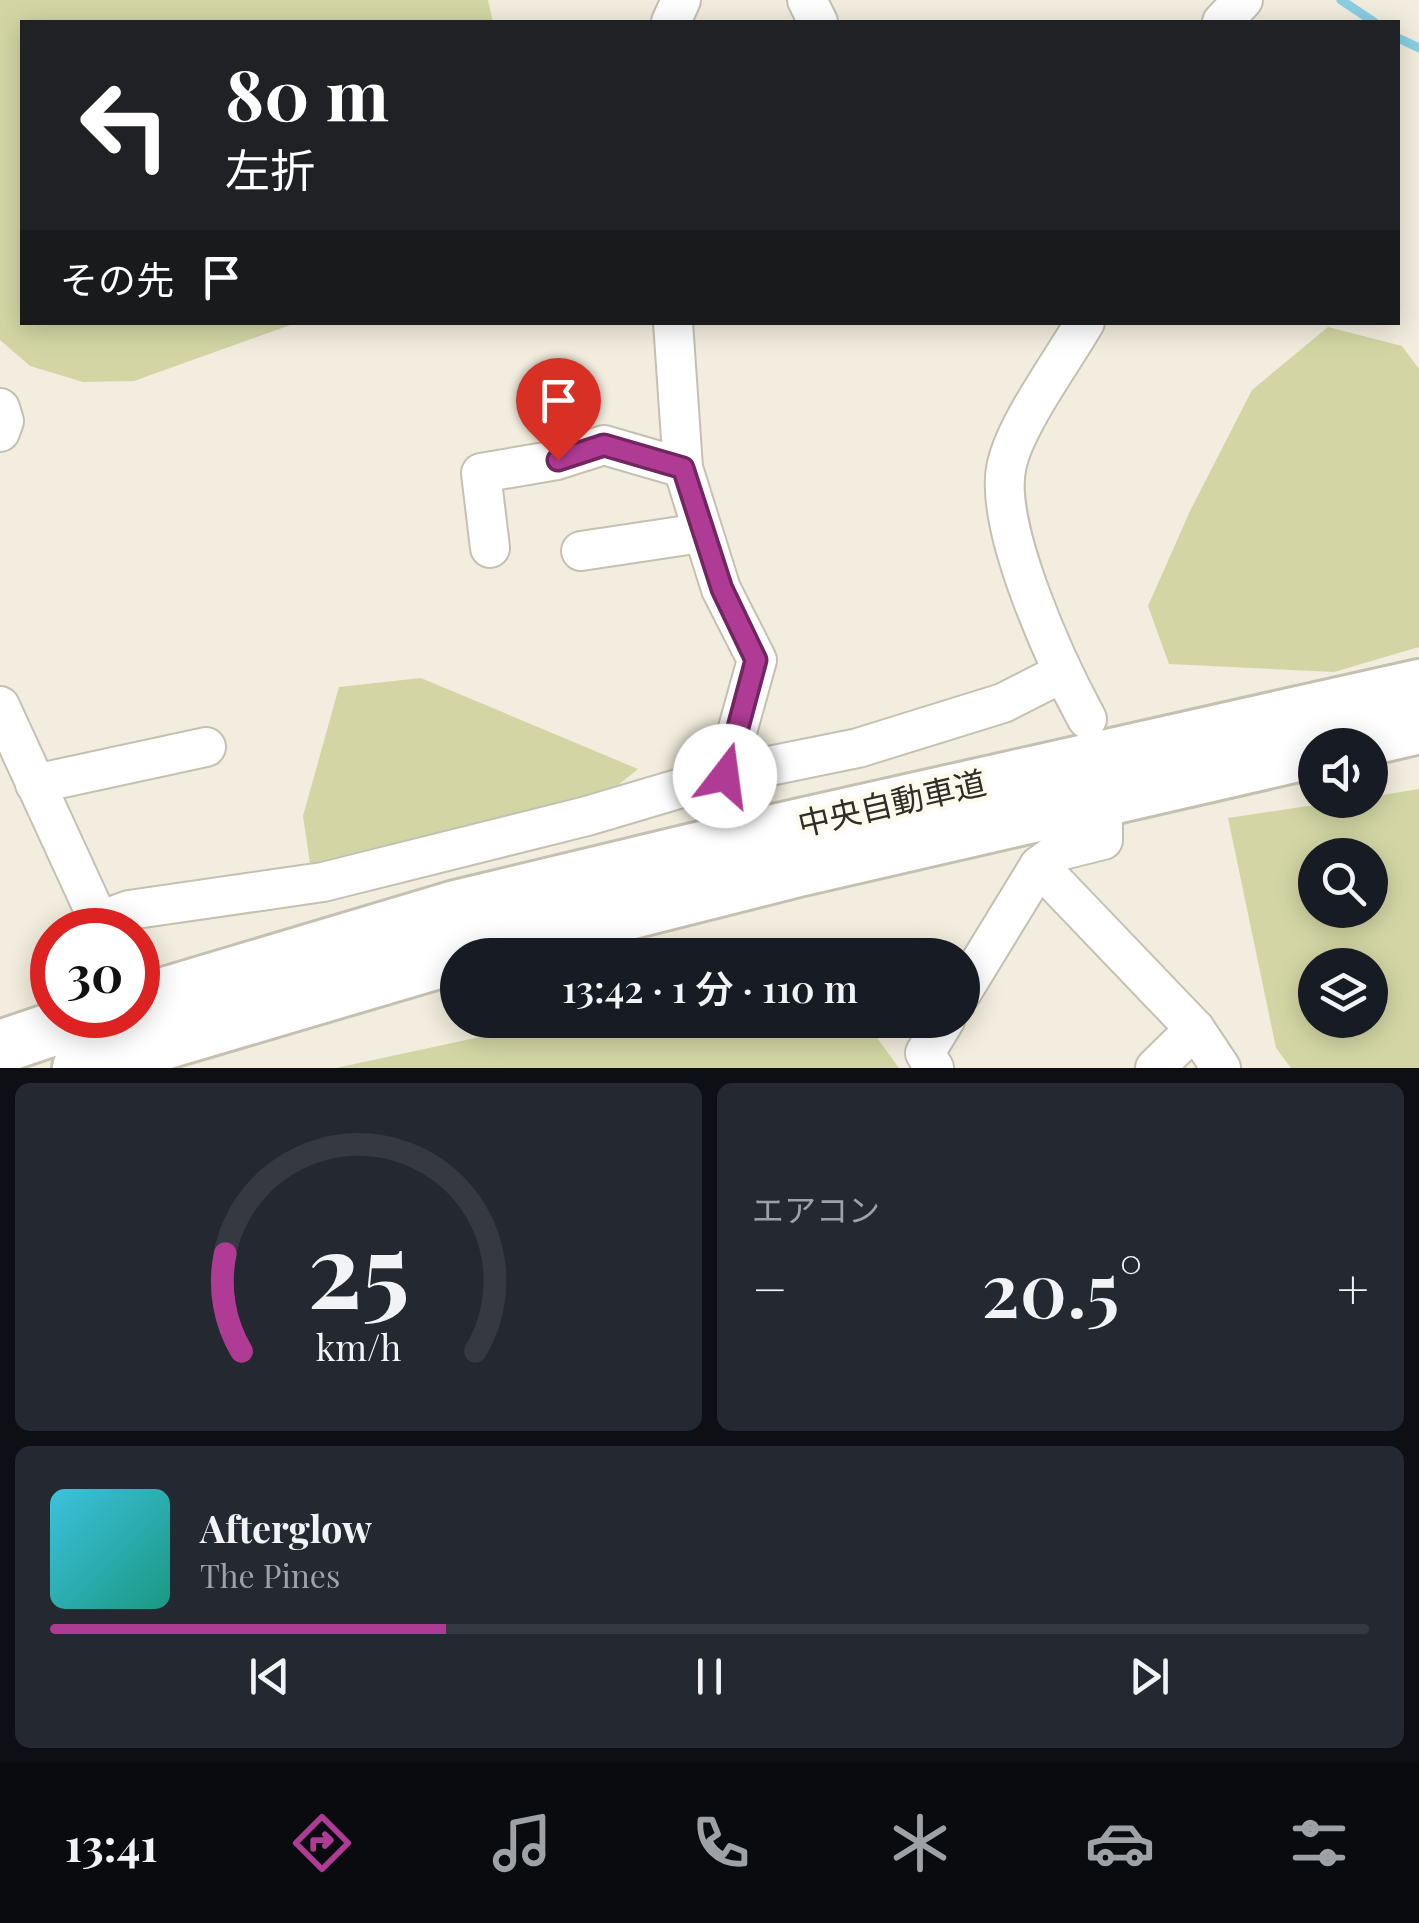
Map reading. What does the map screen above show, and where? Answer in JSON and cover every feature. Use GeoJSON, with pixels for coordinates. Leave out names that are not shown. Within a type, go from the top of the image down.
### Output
{"type":"FeatureCollection","features":[{"type":"Feature","properties":{"kind":"highway","name":"中央自動車道"},"geometry":{"type":"LineString","coordinates":[[160,995],[456,907],[1419,686]]}},
{"type":"Feature","properties":{"kind":"highway"},"geometry":{"type":"LineString","coordinates":[[1388,734],[1419,727]]}},
{"type":"Feature","properties":{"kind":"highway","name":"中央自動車道"},"geometry":{"type":"LineString","coordinates":[[531,938],[798,870],[1298,755]]}},
{"type":"Feature","properties":{"kind":"highway","name":"中央自動車道"},"geometry":{"type":"LineString","coordinates":[[79,1068],[440,962]]}},
{"type":"Feature","properties":{"kind":"highway"},"geometry":{"type":"LineString","coordinates":[[0,1047],[30,1037]]}},
{"type":"Feature","properties":{"kind":"street"},"geometry":{"type":"LineString","coordinates":[[1224,20],[1243,0]]}},
{"type":"Feature","properties":{"kind":"street"},"geometry":{"type":"LineString","coordinates":[[673,325],[683,468],[701,534],[756,660],[725,776]]}},
{"type":"Feature","properties":{"kind":"street"},"geometry":{"type":"LineString","coordinates":[[1082,325],[1020,432],[1007,464],[1004,490],[1016,550],[1062,673],[1087,719]]}},
{"type":"Feature","properties":{"kind":"street"},"geometry":{"type":"LineString","coordinates":[[0,408],[4,421],[0,432]]}},
{"type":"Feature","properties":{"kind":"street"},"geometry":{"type":"LineString","coordinates":[[490,548],[481,473],[558,460],[604,445],[683,468]]}},
{"type":"Feature","properties":{"kind":"street"},"geometry":{"type":"LineString","coordinates":[[582,551],[701,534]]}},
{"type":"Feature","properties":{"kind":"street"},"geometry":{"type":"LineString","coordinates":[[144,908],[323,882],[586,816],[725,776],[858,748],[1003,703],[1062,673]]}},
{"type":"Feature","properties":{"kind":"street"},"geometry":{"type":"LineString","coordinates":[[0,706],[93,908]]}},
{"type":"Feature","properties":{"kind":"street"},"geometry":{"type":"LineString","coordinates":[[36,784],[206,747]]}},
{"type":"Feature","properties":{"kind":"street"},"geometry":{"type":"LineString","coordinates":[[980,963],[1039,866],[1059,851],[1103,840],[1104,816]]}},
{"type":"Feature","properties":{"kind":"street"},"geometry":{"type":"LineString","coordinates":[[1039,866],[1195,1029],[1221,1068]]}},
{"type":"Feature","properties":{"kind":"street"},"geometry":{"type":"LineString","coordinates":[[1155,1068],[1195,1029]]}},
{"type":"Feature","properties":{"kind":"street"},"geometry":{"type":"LineString","coordinates":[[934,1038],[925,1053],[934,1068]]}},
{"type":"Feature","properties":{"kind":"green space"},"geometry":{"type":"Polygon","coordinates":[[[0,0],[488,0],[493,20],[20,20],[20,325],[290,325],[134,381],[83,382],[30,366],[0,340],[0,0]]]}},
{"type":"Feature","properties":{"kind":"green space"},"geometry":{"type":"Polygon","coordinates":[[[1328,327],[1402,346],[1419,369],[1419,647],[1334,672],[1169,664],[1148,606],[1190,511],[1252,390],[1328,327]]]}},
{"type":"Feature","properties":{"kind":"green space"},"geometry":{"type":"Polygon","coordinates":[[[421,678],[638,769],[607,794],[310,864],[303,816],[339,687],[421,678]]]}},
{"type":"Feature","properties":{"kind":"green space"},"geometry":{"type":"Polygon","coordinates":[[[1419,789],[1419,1068],[1291,1068],[1276,1048],[1228,818],[1298,807],[1298,818],[1388,818],[1388,794],[1419,789]]]}},
{"type":"Feature","properties":{"kind":"green space"},"geometry":{"type":"Polygon","coordinates":[[[475,1038],[877,1038],[899,1068],[336,1068],[475,1038]]]}},
{"type":"Feature","properties":{"kind":"waterway"},"geometry":{"type":"LineString","coordinates":[[1341,0],[1371,20]]}},
{"type":"Feature","properties":{"kind":"waterway"},"geometry":{"type":"LineString","coordinates":[[1400,39],[1419,48]]}},
{"type":"Feature","properties":{"kind":"route"},"geometry":{"type":"LineString","coordinates":[[558,460],[604,445],[683,468],[701,534],[756,660],[725,776]]}}]}
